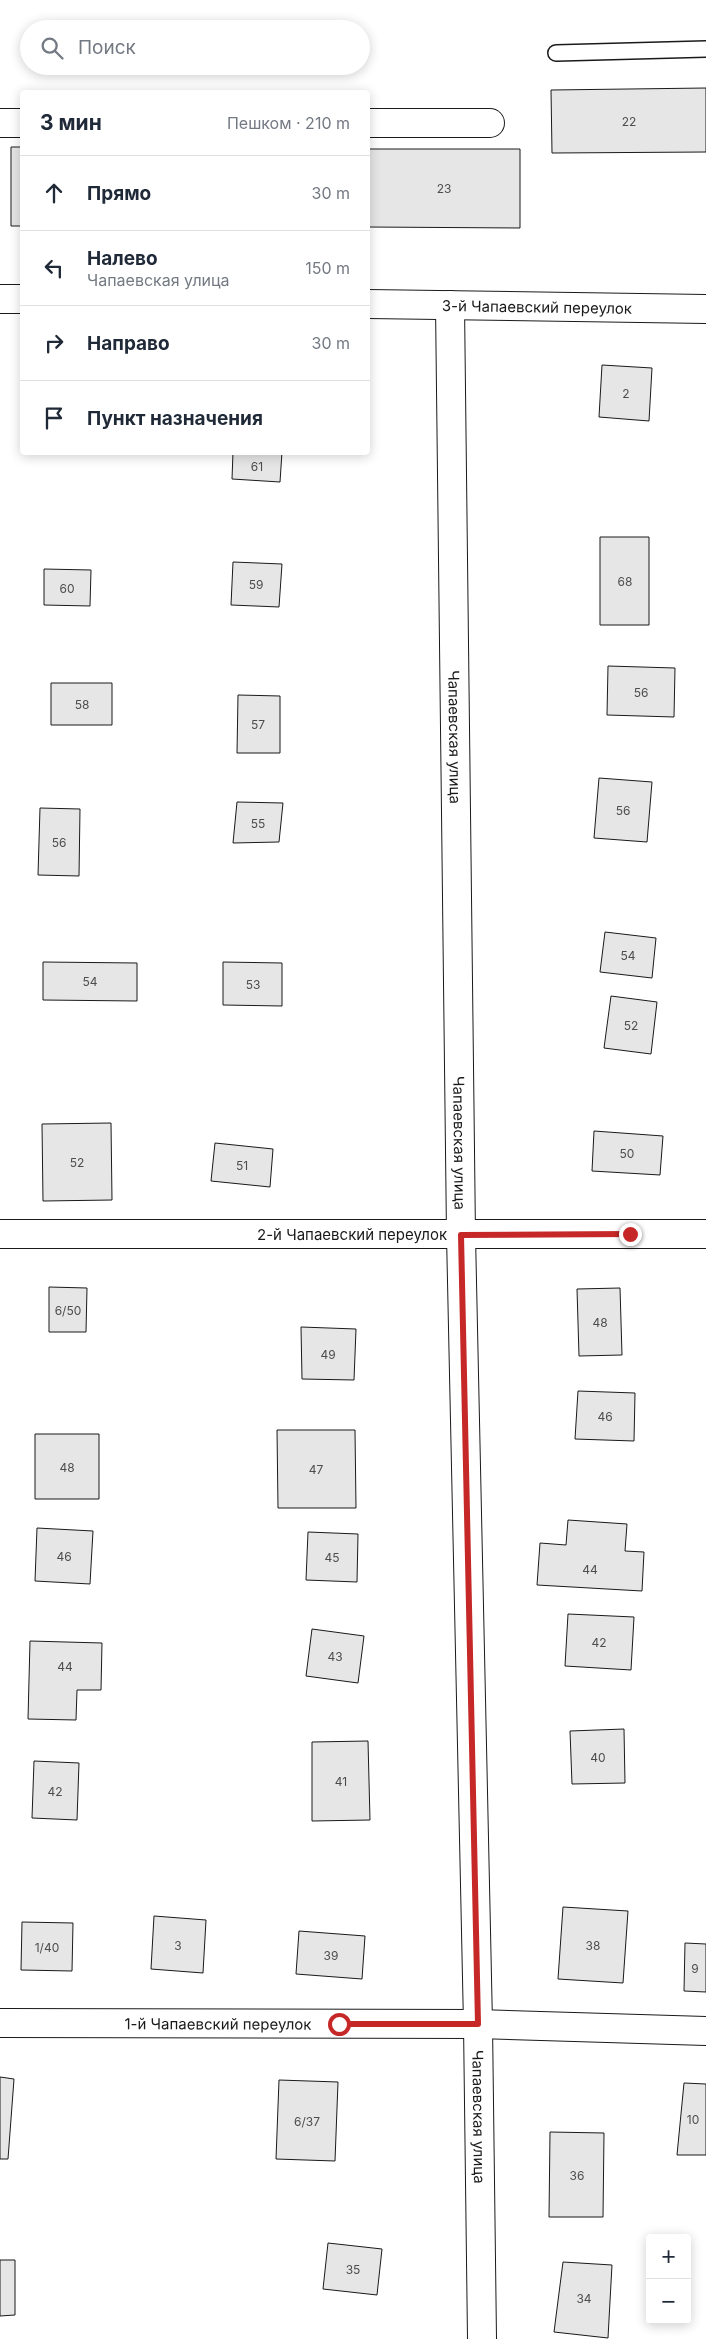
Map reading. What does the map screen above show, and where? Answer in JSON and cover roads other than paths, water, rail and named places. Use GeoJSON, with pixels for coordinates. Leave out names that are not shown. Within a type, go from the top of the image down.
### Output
{"type":"FeatureCollection","features":[{"type":"Feature","properties":{"kind":"street"},"geometry":{"type":"LineString","coordinates":[[0,123],[20,123]]}},
{"type":"Feature","properties":{"kind":"street"},"geometry":{"type":"LineString","coordinates":[[370,123],[490,123]]}},
{"type":"Feature","properties":{"kind":"street"},"geometry":{"type":"LineString","coordinates":[[0,299],[20,299]]}},
{"type":"Feature","properties":{"kind":"street","name":"3-й Чапаевский переулок"},"geometry":{"type":"LineString","coordinates":[[370,304],[706,309]]}},
{"type":"Feature","properties":{"kind":"street","name":"Чапаевская улица"},"geometry":{"type":"LineString","coordinates":[[450,305],[461,1235],[478,2024],[482,2339]]}},
{"type":"Feature","properties":{"kind":"street","name":"2-й Чапаевский переулок"},"geometry":{"type":"LineString","coordinates":[[0,1234],[706,1234]]}},
{"type":"Feature","properties":{"kind":"street","name":"1-й Чапаевский переулок"},"geometry":{"type":"LineString","coordinates":[[0,2023],[478,2024],[706,2031]]}},
{"type":"Feature","properties":{"kind":"lane"},"geometry":{"type":"LineString","coordinates":[[556,53],[706,49]]}}]}
